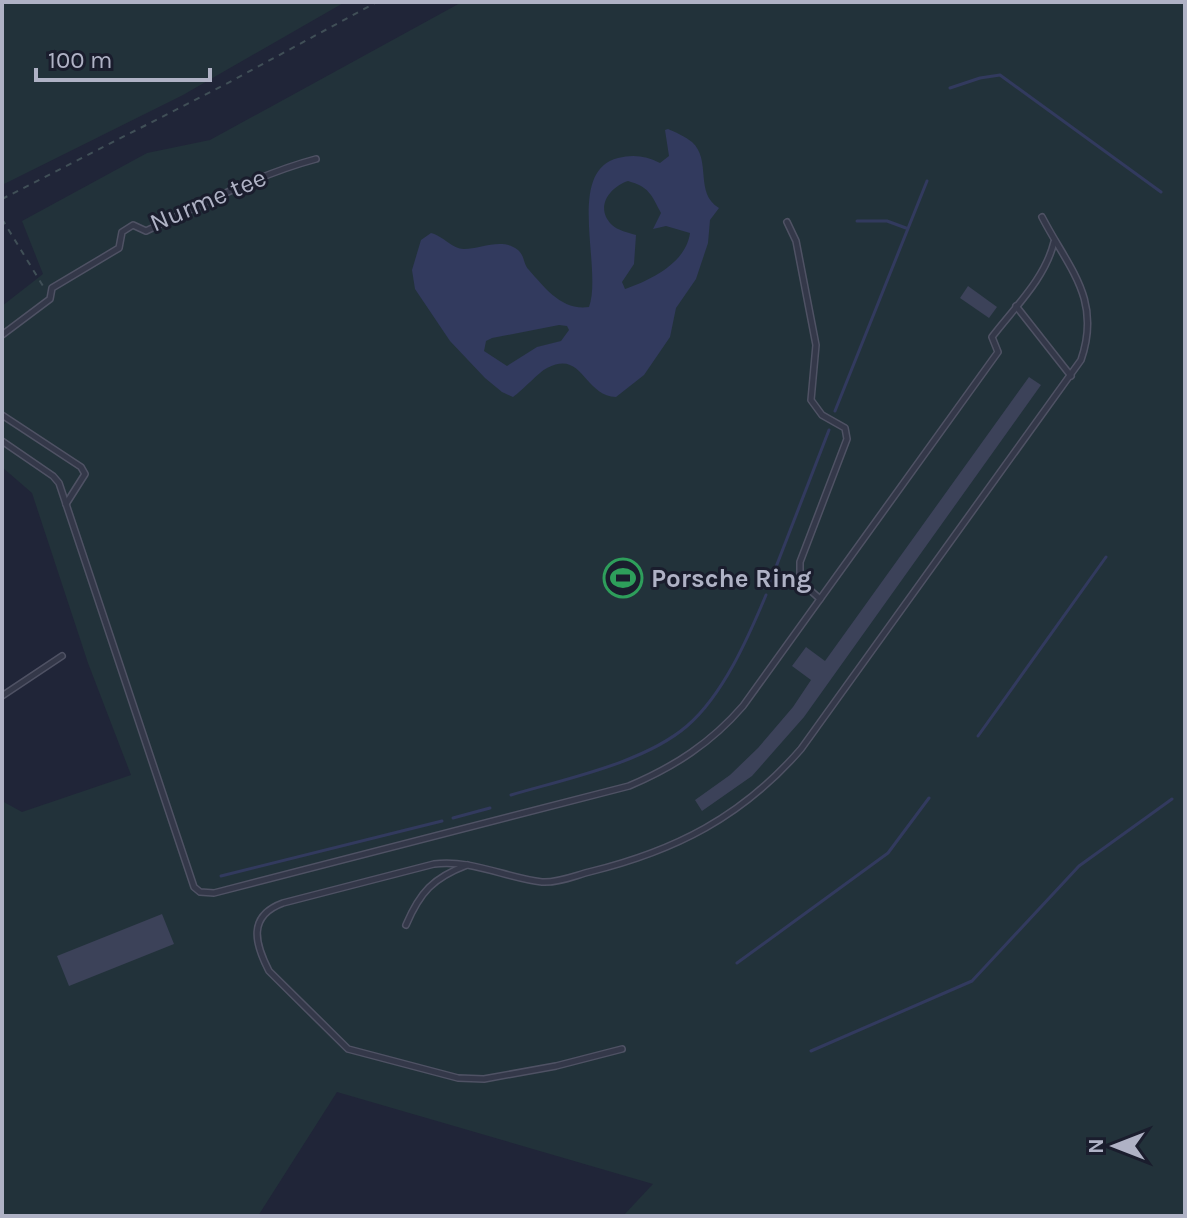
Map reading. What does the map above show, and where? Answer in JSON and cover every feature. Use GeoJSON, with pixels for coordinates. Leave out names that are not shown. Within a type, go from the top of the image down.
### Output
{"type":"FeatureCollection","features":[{"type":"Feature","properties":{"kind":"lane","name":"Nurme tee"},"geometry":{"type":"LineString","coordinates":[[2,335],[50,299],[52,288],[119,248],[122,232],[133,225],[146,231],[274,172],[316,159]]}},
{"type":"Feature","properties":{"kind":"lane"},"geometry":{"type":"LineString","coordinates":[[622,1049],[556,1066],[469,1080],[348,1049],[281,985],[261,957],[257,927],[262,916],[272,907],[434,864],[467,865],[550,882],[655,853],[685,841],[736,810],[784,769],[1081,360],[1089,314],[1081,285],[1042,217]]}},
{"type":"Feature","properties":{"kind":"lane"},"geometry":{"type":"LineString","coordinates":[[787,222],[796,241],[816,345],[811,400],[822,415],[845,428],[847,439],[800,562],[800,581],[820,599]]}},
{"type":"Feature","properties":{"kind":"lane"},"geometry":{"type":"LineString","coordinates":[[2,441],[59,483],[194,887],[207,894],[614,790],[681,761],[726,725],[743,706],[998,352],[992,337],[1044,267],[1054,241]]}},
{"type":"Feature","properties":{"kind":"lane"},"geometry":{"type":"LineString","coordinates":[[1016,306],[1071,376]]}},
{"type":"Feature","properties":{"kind":"lane"},"geometry":{"type":"LineString","coordinates":[[2,415],[81,467],[85,474],[66,504]]}},
{"type":"Feature","properties":{"kind":"lane"},"geometry":{"type":"LineString","coordinates":[[2,696],[62,656]]}},
{"type":"Feature","properties":{"kind":"lane"},"geometry":{"type":"LineString","coordinates":[[406,925],[416,902],[428,887],[447,873],[467,865]]}},
{"type":"Feature","properties":{"kind":"path"},"geometry":{"type":"LineString","coordinates":[[2,199],[377,2]]}},
{"type":"Feature","properties":{"kind":"path"},"geometry":{"type":"LineString","coordinates":[[2,219],[50,299]]}},
{"type":"Feature","properties":{"kind":"shaded area"},"geometry":{"type":"Polygon","coordinates":[[[2,2],[345,2],[183,95],[2,185],[2,2]]]}},
{"type":"Feature","properties":{"kind":"shaded area","name":"Porsche Ring"},"geometry":{"type":"Polygon","coordinates":[[[462,2],[1185,2],[1185,1216],[623,1216],[653,1184],[337,1092],[258,1216],[2,1216],[2,801],[22,812],[131,775],[88,663],[32,493],[2,467],[2,306],[43,274],[22,221],[147,153],[210,140],[462,2]]]}},
{"type":"Feature","properties":{"kind":"water"},"geometry":{"type":"Polygon","coordinates":[[[665,130],[687,138],[698,149],[707,194],[719,208],[710,220],[708,243],[696,279],[676,308],[670,337],[644,375],[616,397],[596,389],[568,364],[547,368],[513,397],[502,392],[450,341],[415,289],[412,270],[421,240],[431,233],[460,248],[498,244],[512,246],[520,252],[527,268],[555,297],[570,305],[589,307],[592,270],[589,201],[593,181],[602,167],[618,158],[640,156],[660,163],[669,156],[665,130]],[[628,181],[610,193],[604,205],[612,225],[636,235],[634,264],[622,282],[625,289],[646,281],[675,262],[690,233],[666,226],[653,229],[661,213],[658,206],[645,189],[628,181]],[[567,326],[492,338],[486,341],[484,351],[507,366],[537,347],[561,341],[569,330],[567,326]]]}},
{"type":"Feature","properties":{"kind":"building"},"geometry":{"type":"Polygon","coordinates":[[[968,286],[997,307],[989,318],[960,298],[968,286]]]}},
{"type":"Feature","properties":{"kind":"building"},"geometry":{"type":"Polygon","coordinates":[[[1029,377],[1041,385],[804,717],[752,776],[702,811],[695,800],[730,775],[758,748],[793,707],[811,680],[792,666],[806,647],[825,661],[1029,377]]]}},
{"type":"Feature","properties":{"kind":"building"},"geometry":{"type":"Polygon","coordinates":[[[162,914],[174,944],[69,986],[57,956],[162,914]]]}},
{"type":"Feature","properties":{"kind":"waterway"},"geometry":{"type":"LineString","coordinates":[[950,88],[1000,75],[1161,192]]}},
{"type":"Feature","properties":{"kind":"waterway"},"geometry":{"type":"LineString","coordinates":[[835,411],[927,181]]}},
{"type":"Feature","properties":{"kind":"waterway"},"geometry":{"type":"LineString","coordinates":[[857,221],[887,221],[906,228]]}},
{"type":"Feature","properties":{"kind":"waterway"},"geometry":{"type":"LineString","coordinates":[[769,585],[829,430]]}},
{"type":"Feature","properties":{"kind":"waterway"},"geometry":{"type":"LineString","coordinates":[[978,736],[1106,557]]}},
{"type":"Feature","properties":{"kind":"waterway"},"geometry":{"type":"LineString","coordinates":[[511,795],[627,760],[669,739],[687,726],[723,682],[743,647],[766,595]]}},
{"type":"Feature","properties":{"kind":"waterway"},"geometry":{"type":"LineString","coordinates":[[737,963],[888,853],[929,798]]}},
{"type":"Feature","properties":{"kind":"waterway"},"geometry":{"type":"LineString","coordinates":[[811,1051],[972,981],[1079,866],[1172,799]]}},
{"type":"Feature","properties":{"kind":"waterway"},"geometry":{"type":"LineString","coordinates":[[453,818],[490,808]]}},
{"type":"Feature","properties":{"kind":"waterway"},"geometry":{"type":"LineString","coordinates":[[221,876],[442,821]]}},
{"type":"Feature","properties":{"kind":"place","name":"Porsche Ring"},"geometry":{"type":"Point","coordinates":[623,578]}}]}
